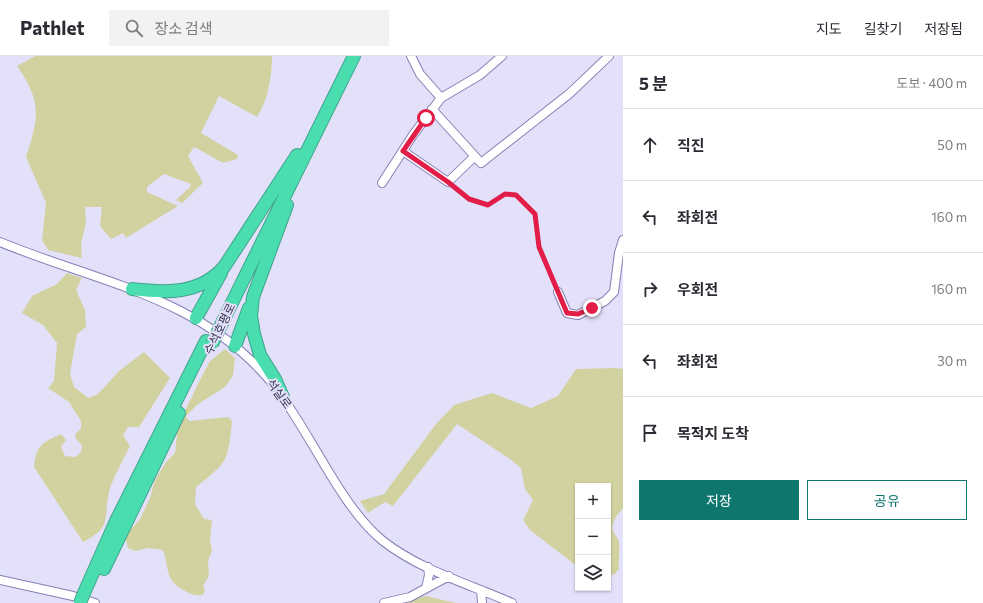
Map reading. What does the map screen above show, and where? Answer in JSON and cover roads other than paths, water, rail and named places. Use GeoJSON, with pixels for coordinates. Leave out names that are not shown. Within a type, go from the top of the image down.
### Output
{"type":"FeatureCollection","features":[{"type":"Feature","properties":{"kind":"highway","name":"수석호평로"},"geometry":{"type":"LineString","coordinates":[[300,157],[345,56]]}},
{"type":"Feature","properties":{"kind":"highway","name":"수석호평로"},"geometry":{"type":"LineString","coordinates":[[88,599],[116,521],[209,342],[300,157],[354,56]]}},
{"type":"Feature","properties":{"kind":"highway"},"geometry":{"type":"LineString","coordinates":[[196,318],[224,267],[300,157]]}},
{"type":"Feature","properties":{"kind":"highway"},"geometry":{"type":"LineString","coordinates":[[235,346],[273,248],[300,157]]}},
{"type":"Feature","properties":{"kind":"highway"},"geometry":{"type":"LineString","coordinates":[[132,289],[170,292],[191,289],[204,284],[216,276],[224,267]]}},
{"type":"Feature","properties":{"kind":"highway"},"geometry":{"type":"LineString","coordinates":[[253,297],[251,316],[260,355],[275,379],[282,397]]}},
{"type":"Feature","properties":{"kind":"street"},"geometry":{"type":"LineString","coordinates":[[411,56],[420,74],[440,98]]}},
{"type":"Feature","properties":{"kind":"street"},"geometry":{"type":"LineString","coordinates":[[382,183],[440,98],[480,75],[502,56]]}},
{"type":"Feature","properties":{"kind":"street"},"geometry":{"type":"LineString","coordinates":[[432,109],[481,163],[569,94],[609,56]]}},
{"type":"Feature","properties":{"kind":"street"},"geometry":{"type":"LineString","coordinates":[[403,151],[448,182],[474,157]]}},
{"type":"Feature","properties":{"kind":"street"},"geometry":{"type":"LineString","coordinates":[[558,292],[567,313],[578,314],[605,302],[614,292],[619,253],[623,240]]}},
{"type":"Feature","properties":{"kind":"street","name":"석실로"},"geometry":{"type":"LineString","coordinates":[[0,242],[30,255],[132,289],[174,306],[196,318],[235,346],[261,370],[282,397],[360,516],[383,541],[428,567],[512,603]]}},
{"type":"Feature","properties":{"kind":"street"},"geometry":{"type":"LineString","coordinates":[[426,588],[429,575],[428,567]]}},
{"type":"Feature","properties":{"kind":"street"},"geometry":{"type":"LineString","coordinates":[[384,603],[410,597],[449,576]]}},
{"type":"Feature","properties":{"kind":"street"},"geometry":{"type":"LineString","coordinates":[[0,580],[88,599]]}},
{"type":"Feature","properties":{"kind":"street"},"geometry":{"type":"LineString","coordinates":[[481,590],[482,603]]}}]}
